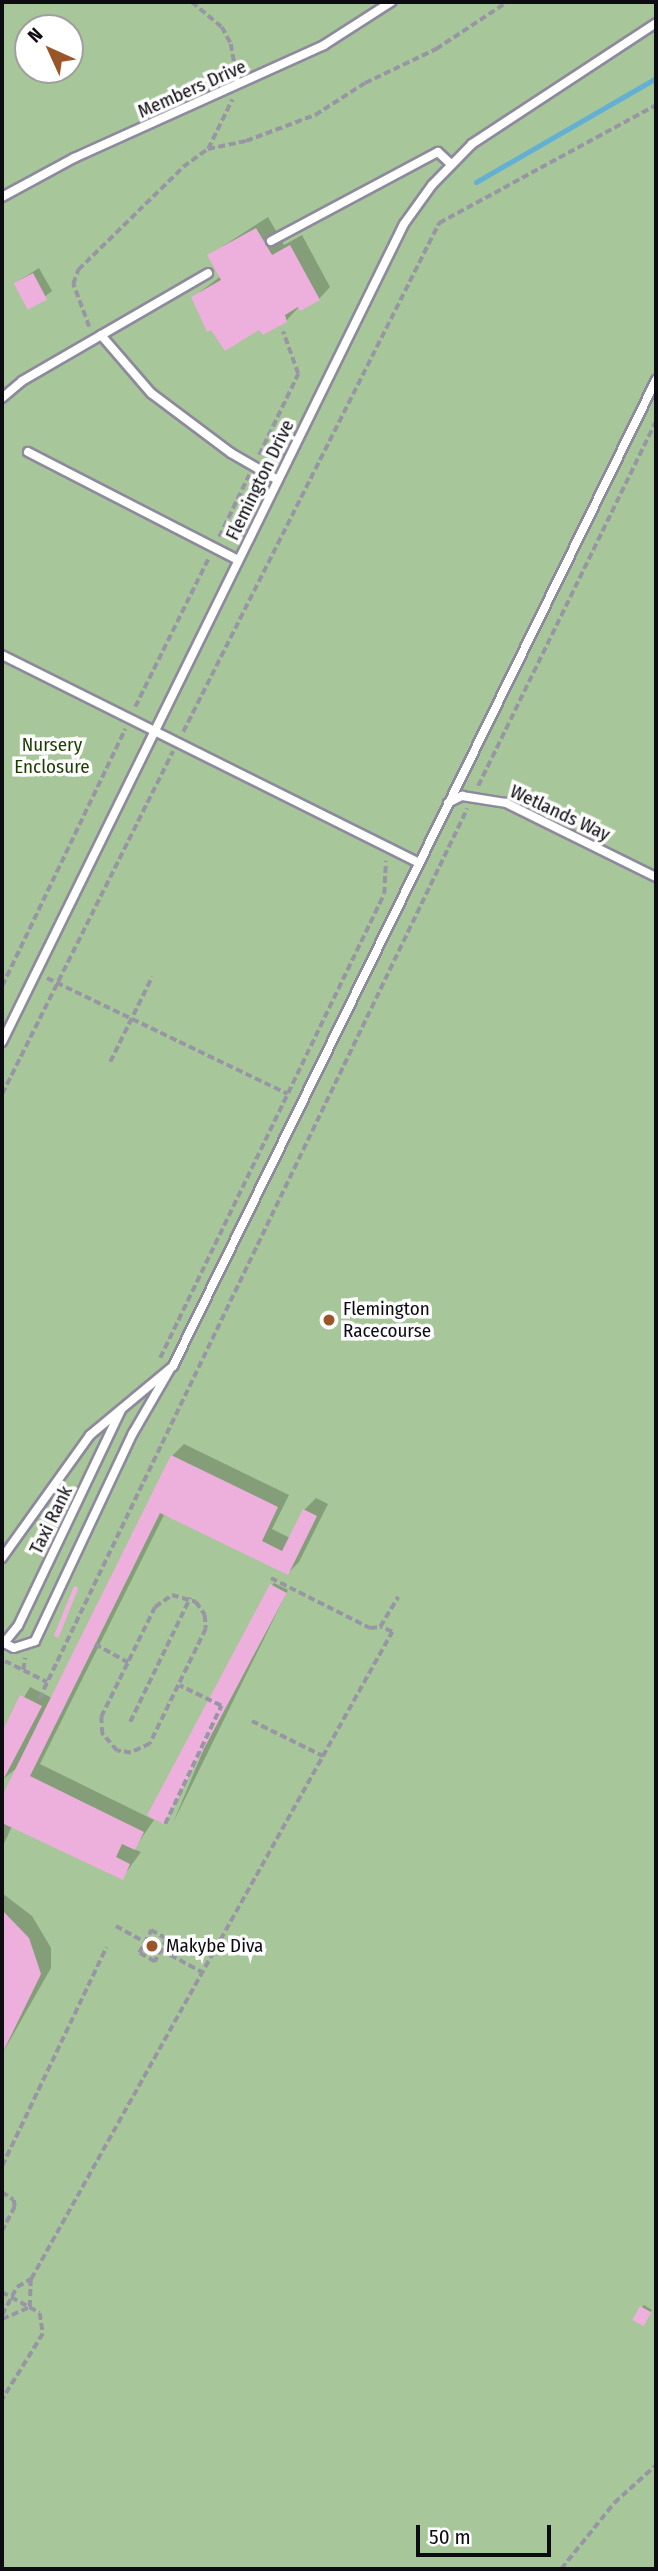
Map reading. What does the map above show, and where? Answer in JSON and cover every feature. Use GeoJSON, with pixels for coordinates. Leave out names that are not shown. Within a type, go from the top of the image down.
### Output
{"type":"FeatureCollection","features":[{"type":"Feature","properties":{"kind":"lane","name":"Members Drive"},"geometry":{"type":"LineString","coordinates":[[2,197],[74,158],[324,45],[389,2]]}},
{"type":"Feature","properties":{"kind":"lane","name":"Flemington Drive"},"geometry":{"type":"LineString","coordinates":[[2,1042],[404,225],[451,164],[499,124],[656,23]]}},
{"type":"Feature","properties":{"kind":"lane"},"geometry":{"type":"LineString","coordinates":[[271,241],[438,152],[451,164]]}},
{"type":"Feature","properties":{"kind":"lane"},"geometry":{"type":"LineString","coordinates":[[2,398],[97,337],[208,274]]}},
{"type":"Feature","properties":{"kind":"lane"},"geometry":{"type":"LineString","coordinates":[[97,337],[151,393],[278,480]]}},
{"type":"Feature","properties":{"kind":"lane"},"geometry":{"type":"LineString","coordinates":[[3,1642],[14,1648],[35,1642],[133,1433],[173,1366],[656,380]]}},
{"type":"Feature","properties":{"kind":"lane"},"geometry":{"type":"LineString","coordinates":[[28,452],[238,560]]}},
{"type":"Feature","properties":{"kind":"lane"},"geometry":{"type":"LineString","coordinates":[[2,655],[419,863]]}},
{"type":"Feature","properties":{"kind":"lane","name":"Wetlands Way"},"geometry":{"type":"LineString","coordinates":[[448,803],[473,796],[506,803],[656,877]]}},
{"type":"Feature","properties":{"kind":"lane"},"geometry":{"type":"LineString","coordinates":[[2,1558],[90,1435],[173,1366]]}},
{"type":"Feature","properties":{"kind":"lane","name":"Taxi Rank"},"geometry":{"type":"LineString","coordinates":[[3,1642],[18,1626],[122,1408]]}},
{"type":"Feature","properties":{"kind":"path"},"geometry":{"type":"LineString","coordinates":[[192,2],[206,10],[226,35],[238,86],[208,149]]}},
{"type":"Feature","properties":{"kind":"path"},"geometry":{"type":"LineString","coordinates":[[97,337],[73,284],[78,270],[183,167],[208,149],[246,141],[315,115],[365,83],[436,49],[508,2]]}},
{"type":"Feature","properties":{"kind":"path"},"geometry":{"type":"LineString","coordinates":[[2,1094],[439,223],[656,105]]}},
{"type":"Feature","properties":{"kind":"path"},"geometry":{"type":"LineString","coordinates":[[2,986],[298,373],[283,332]]}},
{"type":"Feature","properties":{"kind":"path"},"geometry":{"type":"LineString","coordinates":[[39,1699],[656,421]]}},
{"type":"Feature","properties":{"kind":"path"},"geometry":{"type":"LineString","coordinates":[[151,1367],[160,1358],[384,894],[390,849]]}},
{"type":"Feature","properties":{"kind":"path"},"geometry":{"type":"LineString","coordinates":[[36,973],[288,1094]]}},
{"type":"Feature","properties":{"kind":"path"},"geometry":{"type":"LineString","coordinates":[[110,1062],[152,977]]}},
{"type":"Feature","properties":{"kind":"path"},"geometry":{"type":"LineString","coordinates":[[2,2317],[10,2296],[31,2279],[392,1632],[380,1627],[370,1628],[271,1577]]}},
{"type":"Feature","properties":{"kind":"path"},"geometry":{"type":"LineString","coordinates":[[172,1595],[190,1598],[205,1615],[206,1629],[180,1686],[150,1744],[131,1753],[117,1751],[102,1734],[101,1717],[155,1607],[172,1595]]}},
{"type":"Feature","properties":{"kind":"path"},"geometry":{"type":"LineString","coordinates":[[380,1627],[398,1597]]}},
{"type":"Feature","properties":{"kind":"path"},"geometry":{"type":"LineString","coordinates":[[130,1722],[190,1598]]}},
{"type":"Feature","properties":{"kind":"path"},"geometry":{"type":"LineString","coordinates":[[95,1644],[128,1661]]}},
{"type":"Feature","properties":{"kind":"path"},"geometry":{"type":"LineString","coordinates":[[2,1686],[4,1660],[48,1682]]}},
{"type":"Feature","properties":{"kind":"path"},"geometry":{"type":"LineString","coordinates":[[165,1824],[221,1706],[180,1686]]}},
{"type":"Feature","properties":{"kind":"path"},"geometry":{"type":"LineString","coordinates":[[252,1721],[323,1756]]}},
{"type":"Feature","properties":{"kind":"path"},"geometry":{"type":"LineString","coordinates":[[116,1926],[145,1942]]}},
{"type":"Feature","properties":{"kind":"path"},"geometry":{"type":"LineString","coordinates":[[151,1930],[167,1939],[161,1950],[155,1962],[139,1953],[151,1930]]}},
{"type":"Feature","properties":{"kind":"path"},"geometry":{"type":"LineString","coordinates":[[2,2166],[106,1948]]}},
{"type":"Feature","properties":{"kind":"path"},"geometry":{"type":"LineString","coordinates":[[161,1950],[202,1972]]}},
{"type":"Feature","properties":{"kind":"path"},"geometry":{"type":"LineString","coordinates":[[2,2192],[13,2200],[15,2207],[2,2231]]}},
{"type":"Feature","properties":{"kind":"path"},"geometry":{"type":"LineString","coordinates":[[30,2306],[31,2279]]}},
{"type":"Feature","properties":{"kind":"path"},"geometry":{"type":"LineString","coordinates":[[2,2292],[40,2313],[43,2333],[2,2400]]}},
{"type":"Feature","properties":{"kind":"path"},"geometry":{"type":"LineString","coordinates":[[2,2317],[30,2306]]}},
{"type":"Feature","properties":{"kind":"path"},"geometry":{"type":"LineString","coordinates":[[561,2569],[614,2503],[656,2465]]}},
{"type":"Feature","properties":{"kind":"green space","name":"Flemington Racecourse"},"geometry":{"type":"Polygon","coordinates":[[[2,2],[656,2],[656,2569],[2,2569],[2,2]]]}},
{"type":"Feature","properties":{"kind":"building"},"geometry":{"type":"Polygon","coordinates":[[[256,228],[272,255],[290,245],[320,300],[300,311],[298,307],[285,315],[287,322],[263,335],[259,330],[225,351],[211,330],[207,332],[191,297],[221,280],[207,255],[256,228]]]}},
{"type":"Feature","properties":{"kind":"building"},"geometry":{"type":"Polygon","coordinates":[[[33,273],[47,299],[28,310],[14,283],[33,273]]]}},
{"type":"Feature","properties":{"kind":"building"},"geometry":{"type":"Polygon","coordinates":[[[171,1455],[278,1507],[262,1541],[282,1551],[303,1509],[317,1516],[288,1575],[160,1513],[30,1776],[144,1832],[135,1850],[122,1844],[116,1857],[130,1864],[123,1880],[2,1823],[2,1796],[171,1455]]]}},
{"type":"Feature","properties":{"kind":"building"},"geometry":{"type":"Polygon","coordinates":[[[270,1584],[287,1593],[164,1824],[147,1815],[270,1584]]]}},
{"type":"Feature","properties":{"kind":"building"},"geometry":{"type":"Polygon","coordinates":[[[74,1586],[79,1588],[58,1638],[54,1636],[74,1586]]]}},
{"type":"Feature","properties":{"kind":"building"},"geometry":{"type":"Polygon","coordinates":[[[20,1695],[42,1706],[2,1782],[2,1732],[20,1695]]]}},
{"type":"Feature","properties":{"kind":"building"},"geometry":{"type":"Polygon","coordinates":[[[2,1910],[29,1938],[41,1974],[2,2054],[2,1910]]]}},
{"type":"Feature","properties":{"kind":"building"},"geometry":{"type":"Polygon","coordinates":[[[640,2306],[651,2312],[644,2326],[632,2320],[640,2306]]]}},
{"type":"Feature","properties":{"kind":"waterway"},"geometry":{"type":"LineString","coordinates":[[476,182],[656,78]]}},
{"type":"Feature","properties":{"kind":"place","name":"Flemington Racecourse"},"geometry":{"type":"Point","coordinates":[329,1320]}},
{"type":"Feature","properties":{"kind":"place","name":"Makybe Diva"},"geometry":{"type":"Point","coordinates":[152,1946]}},
{"type":"Feature","properties":{"kind":"park label","name":"Nursery Enclosure"},"geometry":{"type":"Point","coordinates":[52,756]}}]}
